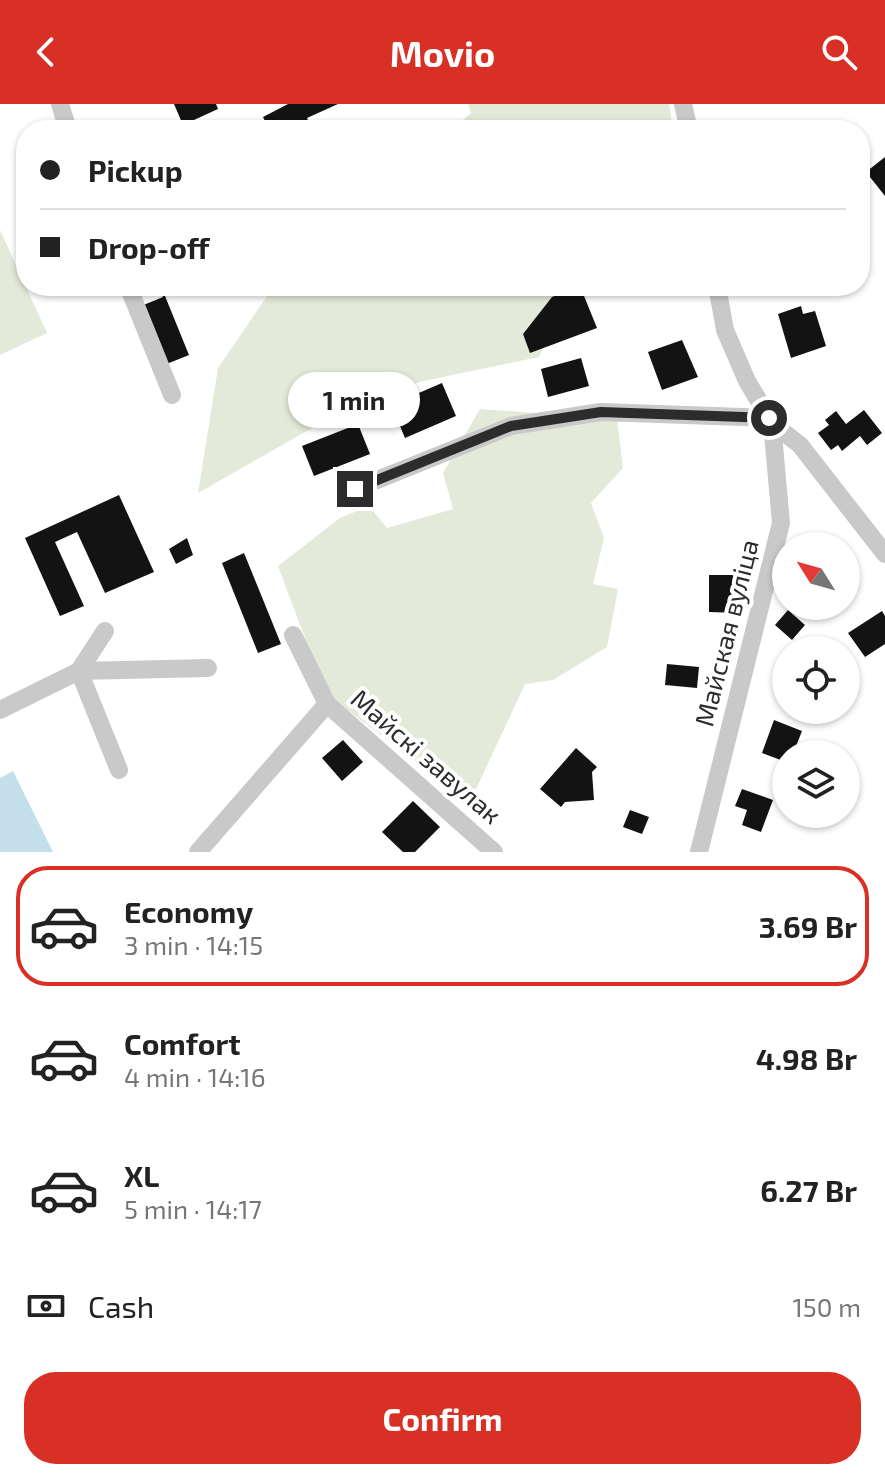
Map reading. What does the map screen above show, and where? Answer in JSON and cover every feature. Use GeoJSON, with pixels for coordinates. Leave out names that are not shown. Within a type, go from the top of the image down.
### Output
{"type":"FeatureCollection","features":[{"type":"Feature","properties":{"kind":"street"},"geometry":{"type":"LineString","coordinates":[[132,296],[172,395]]}},
{"type":"Feature","properties":{"kind":"street"},"geometry":{"type":"LineString","coordinates":[[719,296],[725,330],[747,381],[770,420],[800,445],[885,554]]}},
{"type":"Feature","properties":{"kind":"street"},"geometry":{"type":"LineString","coordinates":[[355,489],[511,426],[601,412],[770,420]]}},
{"type":"Feature","properties":{"kind":"street","name":"Майская вуліца"},"geometry":{"type":"LineString","coordinates":[[699,852],[781,523],[770,420]]}},
{"type":"Feature","properties":{"kind":"street"},"geometry":{"type":"LineString","coordinates":[[79,671],[105,631]]}},
{"type":"Feature","properties":{"kind":"street"},"geometry":{"type":"LineString","coordinates":[[293,635],[327,704]]}},
{"type":"Feature","properties":{"kind":"street"},"geometry":{"type":"LineString","coordinates":[[0,710],[79,671],[208,668]]}},
{"type":"Feature","properties":{"kind":"street"},"geometry":{"type":"LineString","coordinates":[[79,671],[119,770]]}},
{"type":"Feature","properties":{"kind":"street","name":"Майскі завулак"},"geometry":{"type":"LineString","coordinates":[[198,852],[327,704],[494,852]]}},
{"type":"Feature","properties":{"kind":"green space"},"geometry":{"type":"Polygon","coordinates":[[[468,104],[669,104],[671,120],[463,120],[471,113],[468,104]]]}},
{"type":"Feature","properties":{"kind":"green space"},"geometry":{"type":"Polygon","coordinates":[[[0,230],[16,265],[16,296],[30,296],[47,333],[0,355],[0,230]]]}},
{"type":"Feature","properties":{"kind":"green space"},"geometry":{"type":"Polygon","coordinates":[[[267,296],[566,296],[539,357],[419,382],[326,420],[198,493],[218,368],[267,296]]]}},
{"type":"Feature","properties":{"kind":"green space"},"geometry":{"type":"Polygon","coordinates":[[[480,409],[617,419],[623,468],[591,503],[604,538],[593,584],[618,589],[607,647],[553,680],[525,684],[470,802],[326,694],[278,566],[340,518],[369,506],[387,528],[453,509],[443,473],[480,409]]]}},
{"type":"Feature","properties":{"kind":"water"},"geometry":{"type":"Polygon","coordinates":[[[13,771],[53,852],[0,852],[0,778],[13,771]]]}},
{"type":"Feature","properties":{"kind":"building"},"geometry":{"type":"Polygon","coordinates":[[[174,104],[216,104],[218,109],[194,120],[181,120],[174,104]]]}},
{"type":"Feature","properties":{"kind":"building"},"geometry":{"type":"Polygon","coordinates":[[[288,104],[338,104],[308,120],[264,120],[263,117],[288,104]]]}},
{"type":"Feature","properties":{"kind":"building"},"geometry":{"type":"Polygon","coordinates":[[[885,157],[885,196],[870,177],[870,169],[885,157]]]}},
{"type":"Feature","properties":{"kind":"building"},"geometry":{"type":"Polygon","coordinates":[[[584,296],[597,328],[530,353],[523,334],[552,297],[584,296]]]}},
{"type":"Feature","properties":{"kind":"building"},"geometry":{"type":"Polygon","coordinates":[[[163,297],[189,355],[164,365],[141,306],[163,297]]]}},
{"type":"Feature","properties":{"kind":"building"},"geometry":{"type":"Polygon","coordinates":[[[801,306],[803,314],[815,311],[826,346],[791,358],[778,314],[801,306]]]}},
{"type":"Feature","properties":{"kind":"building"},"geometry":{"type":"Polygon","coordinates":[[[682,340],[698,377],[662,390],[648,352],[682,340]]]}},
{"type":"Feature","properties":{"kind":"building"},"geometry":{"type":"Polygon","coordinates":[[[581,358],[589,386],[548,397],[541,369],[581,358]]]}},
{"type":"Feature","properties":{"kind":"building"},"geometry":{"type":"Polygon","coordinates":[[[442,383],[456,416],[405,438],[391,405],[442,383]]]}},
{"type":"Feature","properties":{"kind":"building"},"geometry":{"type":"Polygon","coordinates":[[[864,410],[882,433],[867,445],[860,436],[842,451],[838,445],[831,450],[818,433],[829,425],[825,420],[836,411],[846,424],[864,410]]]}},
{"type":"Feature","properties":{"kind":"building"},"geometry":{"type":"Polygon","coordinates":[[[358,424],[370,454],[314,476],[302,446],[358,424]]]}},
{"type":"Feature","properties":{"kind":"building"},"geometry":{"type":"Polygon","coordinates":[[[119,495],[154,572],[105,593],[77,532],[55,542],[84,606],[60,616],[25,538],[119,495]]]}},
{"type":"Feature","properties":{"kind":"building"},"geometry":{"type":"Polygon","coordinates":[[[187,538],[193,555],[176,564],[169,549],[187,538]]]}},
{"type":"Feature","properties":{"kind":"building"},"geometry":{"type":"Polygon","coordinates":[[[244,553],[281,644],[258,653],[222,563],[244,553]]]}},
{"type":"Feature","properties":{"kind":"building"},"geometry":{"type":"Polygon","coordinates":[[[709,575],[739,575],[739,613],[709,612],[709,575]]]}},
{"type":"Feature","properties":{"kind":"building"},"geometry":{"type":"Polygon","coordinates":[[[882,611],[885,616],[885,644],[865,657],[860,650],[860,636],[848,633],[882,611]]]}},
{"type":"Feature","properties":{"kind":"building"},"geometry":{"type":"Polygon","coordinates":[[[779,620],[799,620],[805,625],[795,636],[787,636],[775,625],[779,620]]]}},
{"type":"Feature","properties":{"kind":"building"},"geometry":{"type":"Polygon","coordinates":[[[667,664],[699,667],[697,688],[665,685],[667,664]]]}},
{"type":"Feature","properties":{"kind":"building"},"geometry":{"type":"Polygon","coordinates":[[[773,724],[784,724],[802,731],[798,740],[772,740],[772,757],[762,753],[773,724]]]}},
{"type":"Feature","properties":{"kind":"building"},"geometry":{"type":"Polygon","coordinates":[[[343,740],[363,762],[342,781],[322,758],[343,740]]]}},
{"type":"Feature","properties":{"kind":"building"},"geometry":{"type":"Polygon","coordinates":[[[576,748],[597,767],[592,772],[594,800],[565,802],[561,807],[540,789],[576,748]]]}},
{"type":"Feature","properties":{"kind":"building"},"geometry":{"type":"Polygon","coordinates":[[[742,789],[772,800],[761,832],[742,825],[747,810],[735,806],[742,789]]]}},
{"type":"Feature","properties":{"kind":"building"},"geometry":{"type":"Polygon","coordinates":[[[413,801],[440,827],[415,852],[403,852],[382,832],[413,801]]]}},
{"type":"Feature","properties":{"kind":"building"},"geometry":{"type":"Polygon","coordinates":[[[630,810],[649,817],[642,834],[623,827],[630,810]]]}},
{"type":"Feature","properties":{"kind":"route"},"geometry":{"type":"LineString","coordinates":[[355,489],[511,426],[601,412],[769,418]]}}]}
